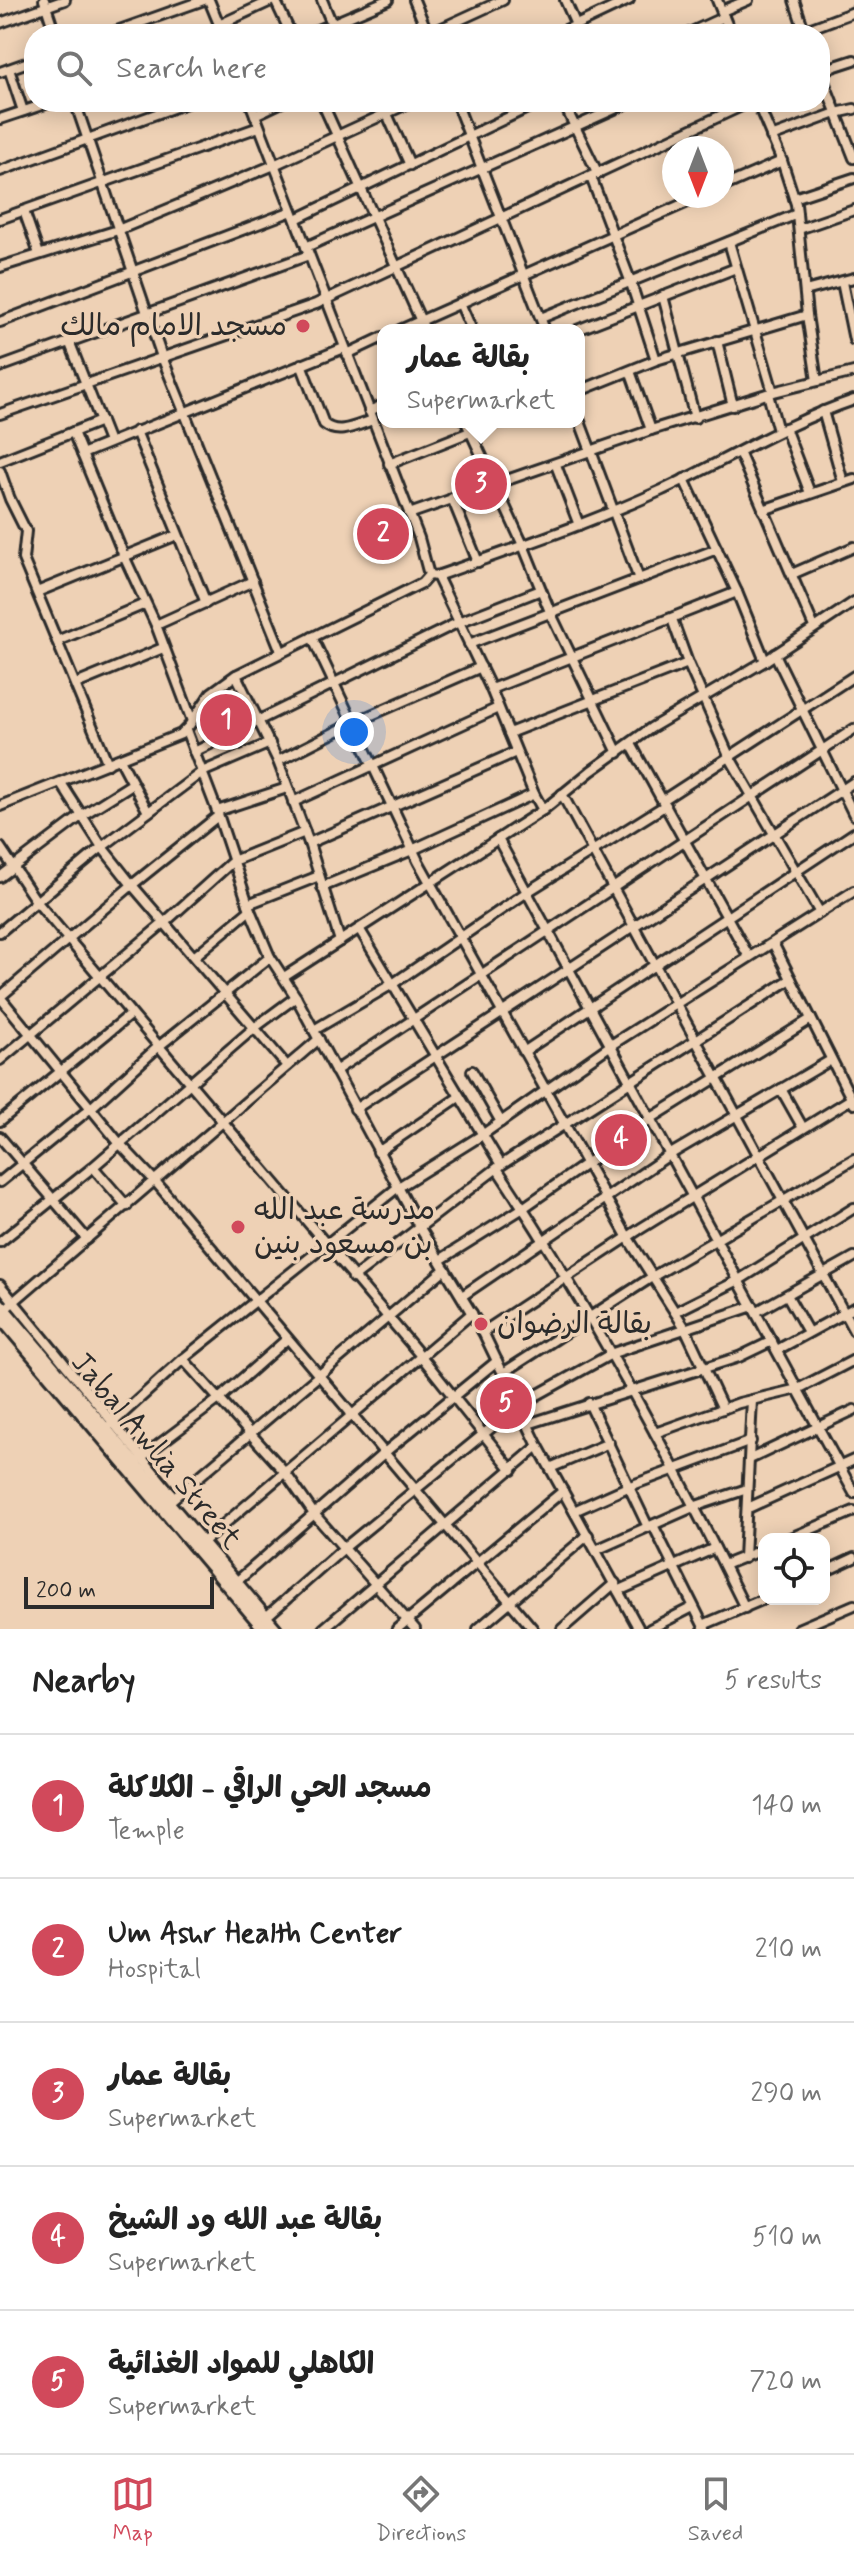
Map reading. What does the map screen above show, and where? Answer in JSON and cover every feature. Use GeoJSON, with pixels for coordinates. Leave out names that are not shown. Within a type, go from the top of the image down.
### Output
{"type":"FeatureCollection","features":[{"type":"Feature","properties":{"kind":"main road","name":"Jabal Awlia Street"},"geometry":{"type":"LineString","coordinates":[[5,1308],[110,1426],[265,1623]]}},
{"type":"Feature","properties":{"kind":"main road","name":"Jabal Awlia Street"},"geometry":{"type":"LineString","coordinates":[[5,1308],[265,1623],[276,1629]]}},
{"type":"Feature","properties":{"kind":"street"},"geometry":{"type":"LineString","coordinates":[[0,23],[45,3],[65,0]]}},
{"type":"Feature","properties":{"kind":"street"},"geometry":{"type":"LineString","coordinates":[[137,24],[207,0],[219,24]]}},
{"type":"Feature","properties":{"kind":"street"},"geometry":{"type":"LineString","coordinates":[[230,24],[274,0],[286,24]]}},
{"type":"Feature","properties":{"kind":"street"},"geometry":{"type":"LineString","coordinates":[[322,0],[332,24],[388,0]]}},
{"type":"Feature","properties":{"kind":"street"},"geometry":{"type":"LineString","coordinates":[[414,0],[425,24]]}},
{"type":"Feature","properties":{"kind":"street"},"geometry":{"type":"LineString","coordinates":[[451,24],[503,0]]}},
{"type":"Feature","properties":{"kind":"street"},"geometry":{"type":"LineString","coordinates":[[565,0],[576,24]]}},
{"type":"Feature","properties":{"kind":"street"},"geometry":{"type":"LineString","coordinates":[[578,24],[629,0]]}},
{"type":"Feature","properties":{"kind":"street"},"geometry":{"type":"LineString","coordinates":[[717,0],[727,24]]}},
{"type":"Feature","properties":{"kind":"street"},"geometry":{"type":"LineString","coordinates":[[705,24],[748,0]]}},
{"type":"Feature","properties":{"kind":"street"},"geometry":{"type":"LineString","coordinates":[[794,0],[798,24]]}},
{"type":"Feature","properties":{"kind":"street"},"geometry":{"type":"LineString","coordinates":[[45,3],[52,24]]}},
{"type":"Feature","properties":{"kind":"street"},"geometry":{"type":"LineString","coordinates":[[822,24],[854,12]]}},
{"type":"Feature","properties":{"kind":"street"},"geometry":{"type":"LineString","coordinates":[[830,68],[854,60]]}},
{"type":"Feature","properties":{"kind":"street"},"geometry":{"type":"LineString","coordinates":[[0,119],[23,111],[5,71],[24,64]]}},
{"type":"Feature","properties":{"kind":"street"},"geometry":{"type":"LineString","coordinates":[[830,97],[854,158]]}},
{"type":"Feature","properties":{"kind":"street"},"geometry":{"type":"LineString","coordinates":[[771,137],[854,109]]}},
{"type":"Feature","properties":{"kind":"street"},"geometry":{"type":"LineString","coordinates":[[78,112],[183,413],[281,651]]}},
{"type":"Feature","properties":{"kind":"street"},"geometry":{"type":"LineString","coordinates":[[0,171],[162,112]]}},
{"type":"Feature","properties":{"kind":"street"},"geometry":{"type":"LineString","coordinates":[[254,112],[433,576],[481,667],[543,810]]}},
{"type":"Feature","properties":{"kind":"street"},"geometry":{"type":"LineString","coordinates":[[255,115],[261,112]]}},
{"type":"Feature","properties":{"kind":"street"},"geometry":{"type":"LineString","coordinates":[[326,112],[422,324]]}},
{"type":"Feature","properties":{"kind":"street"},"geometry":{"type":"LineString","coordinates":[[0,267],[118,230],[391,112]]}},
{"type":"Feature","properties":{"kind":"street"},"geometry":{"type":"LineString","coordinates":[[460,112],[543,324]]}},
{"type":"Feature","properties":{"kind":"street"},"geometry":{"type":"LineString","coordinates":[[0,322],[360,189],[519,112]]}},
{"type":"Feature","properties":{"kind":"street"},"geometry":{"type":"LineString","coordinates":[[568,112],[595,176],[656,360]]}},
{"type":"Feature","properties":{"kind":"street"},"geometry":{"type":"LineString","coordinates":[[0,367],[308,251],[373,216],[606,112]]}},
{"type":"Feature","properties":{"kind":"street"},"geometry":{"type":"LineString","coordinates":[[0,414],[327,300],[729,112]]}},
{"type":"Feature","properties":{"kind":"street"},"geometry":{"type":"LineString","coordinates":[[761,112],[794,198],[817,381]]}},
{"type":"Feature","properties":{"kind":"street"},"geometry":{"type":"LineString","coordinates":[[387,114],[410,165]]}},
{"type":"Feature","properties":{"kind":"street"},"geometry":{"type":"LineString","coordinates":[[0,219],[259,127]]}},
{"type":"Feature","properties":{"kind":"street"},"geometry":{"type":"LineString","coordinates":[[734,182],[782,161]]}},
{"type":"Feature","properties":{"kind":"street"},"geometry":{"type":"LineString","coordinates":[[794,198],[854,178]]}},
{"type":"Feature","properties":{"kind":"street"},"geometry":{"type":"LineString","coordinates":[[424,324],[460,303],[673,208]]}},
{"type":"Feature","properties":{"kind":"street"},"geometry":{"type":"LineString","coordinates":[[799,229],[854,210]]}},
{"type":"Feature","properties":{"kind":"street"},"geometry":{"type":"LineString","coordinates":[[24,211],[39,254]]}},
{"type":"Feature","properties":{"kind":"street"},"geometry":{"type":"LineString","coordinates":[[541,318],[797,214]]}},
{"type":"Feature","properties":{"kind":"street"},"geometry":{"type":"LineString","coordinates":[[729,242],[781,430],[810,493]]}},
{"type":"Feature","properties":{"kind":"street"},"geometry":{"type":"LineString","coordinates":[[585,327],[736,268]]}},
{"type":"Feature","properties":{"kind":"street"},"geometry":{"type":"LineString","coordinates":[[805,291],[854,278]]}},
{"type":"Feature","properties":{"kind":"street"},"geometry":{"type":"LineString","coordinates":[[842,282],[854,335]]}},
{"type":"Feature","properties":{"kind":"street"},"geometry":{"type":"LineString","coordinates":[[663,296],[695,418]]}},
{"type":"Feature","properties":{"kind":"street"},"geometry":{"type":"LineString","coordinates":[[460,303],[469,324]]}},
{"type":"Feature","properties":{"kind":"street"},"geometry":{"type":"LineString","coordinates":[[585,389],[656,360],[807,315]]}},
{"type":"Feature","properties":{"kind":"street"},"geometry":{"type":"LineString","coordinates":[[82,454],[301,364],[377,339]]}},
{"type":"Feature","properties":{"kind":"street"},"geometry":{"type":"LineString","coordinates":[[69,341],[109,442]]}},
{"type":"Feature","properties":{"kind":"street"},"geometry":{"type":"LineString","coordinates":[[717,341],[733,406]]}},
{"type":"Feature","properties":{"kind":"street"},"geometry":{"type":"LineString","coordinates":[[301,364],[324,424],[329,429],[343,429],[377,410]]}},
{"type":"Feature","properties":{"kind":"street"},"geometry":{"type":"LineString","coordinates":[[630,371],[651,430]]}},
{"type":"Feature","properties":{"kind":"street"},"geometry":{"type":"LineString","coordinates":[[409,514],[651,430],[770,393],[854,372]]}},
{"type":"Feature","properties":{"kind":"street"},"geometry":{"type":"LineString","coordinates":[[0,806],[186,730],[211,693],[236,675],[433,576],[615,510],[781,430],[854,400]]}},
{"type":"Feature","properties":{"kind":"street"},"geometry":{"type":"LineString","coordinates":[[823,411],[843,482]]}},
{"type":"Feature","properties":{"kind":"street"},"geometry":{"type":"LineString","coordinates":[[0,461],[101,421]]}},
{"type":"Feature","properties":{"kind":"street"},"geometry":{"type":"LineString","coordinates":[[469,428],[571,658],[618,753]]}},
{"type":"Feature","properties":{"kind":"street"},"geometry":{"type":"LineString","coordinates":[[389,464],[478,428]]}},
{"type":"Feature","properties":{"kind":"street"},"geometry":{"type":"LineString","coordinates":[[583,428],[639,579]]}},
{"type":"Feature","properties":{"kind":"street"},"geometry":{"type":"LineString","coordinates":[[136,431],[206,603]]}},
{"type":"Feature","properties":{"kind":"street"},"geometry":{"type":"LineString","coordinates":[[73,432],[156,625],[192,721]]}},
{"type":"Feature","properties":{"kind":"street"},"geometry":{"type":"LineString","coordinates":[[739,452],[814,627]]}},
{"type":"Feature","properties":{"kind":"street"},"geometry":{"type":"LineString","coordinates":[[556,465],[579,525]]}},
{"type":"Feature","properties":{"kind":"street"},"geometry":{"type":"LineString","coordinates":[[0,471],[26,531],[23,559],[108,764]]}},
{"type":"Feature","properties":{"kind":"street"},"geometry":{"type":"LineString","coordinates":[[684,479],[737,592],[765,661]]}},
{"type":"Feature","properties":{"kind":"street"},"geometry":{"type":"LineString","coordinates":[[763,510],[854,479]]}},
{"type":"Feature","properties":{"kind":"street"},"geometry":{"type":"LineString","coordinates":[[452,498],[478,562]]}},
{"type":"Feature","properties":{"kind":"street"},"geometry":{"type":"LineString","coordinates":[[37,592],[177,535]]}},
{"type":"Feature","properties":{"kind":"street"},"geometry":{"type":"LineString","coordinates":[[792,574],[854,547]]}},
{"type":"Feature","properties":{"kind":"street"},"geometry":{"type":"LineString","coordinates":[[469,644],[717,549]]}},
{"type":"Feature","properties":{"kind":"street"},"geometry":{"type":"LineString","coordinates":[[156,625],[253,581]]}},
{"type":"Feature","properties":{"kind":"street"},"geometry":{"type":"LineString","coordinates":[[194,752],[459,622],[541,590]]}},
{"type":"Feature","properties":{"kind":"street"},"geometry":{"type":"LineString","coordinates":[[491,689],[737,592]]}},
{"type":"Feature","properties":{"kind":"street"},"geometry":{"type":"LineString","coordinates":[[57,641],[145,604]]}},
{"type":"Feature","properties":{"kind":"street"},"geometry":{"type":"LineString","coordinates":[[284,977],[543,810],[651,728],[853,606]]}},
{"type":"Feature","properties":{"kind":"street"},"geometry":{"type":"LineString","coordinates":[[672,619],[702,699],[729,756],[820,913]]}},
{"type":"Feature","properties":{"kind":"street"},"geometry":{"type":"LineString","coordinates":[[312,637],[412,850],[628,1238],[685,1328],[723,1409]]}},
{"type":"Feature","properties":{"kind":"street"},"geometry":{"type":"LineString","coordinates":[[76,684],[163,648]]}},
{"type":"Feature","properties":{"kind":"street"},"geometry":{"type":"LineString","coordinates":[[775,654],[854,815]]}},
{"type":"Feature","properties":{"kind":"street"},"geometry":{"type":"LineString","coordinates":[[509,733],[688,663]]}},
{"type":"Feature","properties":{"kind":"street"},"geometry":{"type":"LineString","coordinates":[[278,761],[353,723],[481,667]]}},
{"type":"Feature","properties":{"kind":"street"},"geometry":{"type":"LineString","coordinates":[[236,675],[278,761],[309,843],[340,941]]}},
{"type":"Feature","properties":{"kind":"street"},"geometry":{"type":"LineString","coordinates":[[0,1285],[5,1308],[223,1123],[287,1066],[316,1035],[460,936],[665,803],[729,756],[851,678],[854,691]]}},
{"type":"Feature","properties":{"kind":"street"},"geometry":{"type":"LineString","coordinates":[[293,802],[498,708]]}},
{"type":"Feature","properties":{"kind":"street"},"geometry":{"type":"LineString","coordinates":[[335,1071],[854,729]]}},
{"type":"Feature","properties":{"kind":"street"},"geometry":{"type":"LineString","coordinates":[[186,730],[270,957],[296,997],[397,1188],[483,1332],[538,1446],[636,1628]]}},
{"type":"Feature","properties":{"kind":"street"},"geometry":{"type":"LineString","coordinates":[[0,932],[102,847],[202,772],[270,743]]}},
{"type":"Feature","properties":{"kind":"street"},"geometry":{"type":"LineString","coordinates":[[631,744],[749,957]]}},
{"type":"Feature","properties":{"kind":"street"},"geometry":{"type":"LineString","coordinates":[[309,843],[516,752]]}},
{"type":"Feature","properties":{"kind":"street"},"geometry":{"type":"LineString","coordinates":[[120,759],[148,812]]}},
{"type":"Feature","properties":{"kind":"street"},"geometry":{"type":"LineString","coordinates":[[355,1109],[854,782]]}},
{"type":"Feature","properties":{"kind":"street"},"geometry":{"type":"LineString","coordinates":[[61,783],[102,847],[132,885],[287,1066]]}},
{"type":"Feature","properties":{"kind":"street"},"geometry":{"type":"LineString","coordinates":[[0,877],[81,816],[132,784]]}},
{"type":"Feature","properties":{"kind":"street"},"geometry":{"type":"LineString","coordinates":[[287,788],[218,814],[0,997],[120,1144],[155,1181],[533,1629]]}},
{"type":"Feature","properties":{"kind":"street"},"geometry":{"type":"LineString","coordinates":[[322,887],[534,794]]}},
{"type":"Feature","properties":{"kind":"street"},"geometry":{"type":"LineString","coordinates":[[562,794],[854,1331]]}},
{"type":"Feature","properties":{"kind":"street"},"geometry":{"type":"LineString","coordinates":[[0,1060],[233,861],[305,832]]}},
{"type":"Feature","properties":{"kind":"street"},"geometry":{"type":"LineString","coordinates":[[525,1051],[854,833]]}},
{"type":"Feature","properties":{"kind":"street"},"geometry":{"type":"LineString","coordinates":[[498,839],[854,1493]]}},
{"type":"Feature","properties":{"kind":"street"},"geometry":{"type":"LineString","coordinates":[[0,847],[36,901],[421,1356],[512,1470]]}},
{"type":"Feature","properties":{"kind":"street"},"geometry":{"type":"LineString","coordinates":[[195,956],[249,907],[319,876]]}},
{"type":"Feature","properties":{"kind":"street"},"geometry":{"type":"LineString","coordinates":[[445,1269],[171,1500],[141,1458],[110,1426],[254,1300],[397,1188],[482,1135],[611,1045],[854,891]]}},
{"type":"Feature","properties":{"kind":"street"},"geometry":{"type":"LineString","coordinates":[[360,930],[394,983],[523,1208],[613,1353],[745,1608]]}},
{"type":"Feature","properties":{"kind":"street"},"geometry":{"type":"LineString","coordinates":[[483,1332],[759,1155],[853,1102],[773,943]]}},
{"type":"Feature","properties":{"kind":"street"},"geometry":{"type":"LineString","coordinates":[[0,1182],[92,1107],[158,1047],[270,957]]}},
{"type":"Feature","properties":{"kind":"street"},"geometry":{"type":"LineString","coordinates":[[353,1278],[500,1167],[564,1123],[791,979]]}},
{"type":"Feature","properties":{"kind":"street"},"geometry":{"type":"LineString","coordinates":[[0,1242],[93,1167],[254,1028],[296,997]]}},
{"type":"Feature","properties":{"kind":"street"},"geometry":{"type":"LineString","coordinates":[[0,1121],[131,1014]]}},
{"type":"Feature","properties":{"kind":"street"},"geometry":{"type":"LineString","coordinates":[[440,1260],[523,1208],[650,1119],[811,1019]]}},
{"type":"Feature","properties":{"kind":"street"},"geometry":{"type":"LineString","coordinates":[[462,1296],[669,1155],[831,1060]]}},
{"type":"Feature","properties":{"kind":"street"},"geometry":{"type":"LineString","coordinates":[[472,1071],[501,1122]]}},
{"type":"Feature","properties":{"kind":"street"},"geometry":{"type":"LineString","coordinates":[[781,1089],[803,1128]]}},
{"type":"Feature","properties":{"kind":"street"},"geometry":{"type":"LineString","coordinates":[[378,1152],[459,1097]]}},
{"type":"Feature","properties":{"kind":"street"},"geometry":{"type":"LineString","coordinates":[[0,1137],[87,1239]]}},
{"type":"Feature","properties":{"kind":"street"},"geometry":{"type":"LineString","coordinates":[[503,1373],[652,1277],[854,1159]]}},
{"type":"Feature","properties":{"kind":"street"},"geometry":{"type":"LineString","coordinates":[[93,1167],[127,1206]]}},
{"type":"Feature","properties":{"kind":"street"},"geometry":{"type":"LineString","coordinates":[[675,1312],[739,1280],[854,1208]]}},
{"type":"Feature","properties":{"kind":"street"},"geometry":{"type":"LineString","coordinates":[[265,1623],[344,1548],[519,1405],[613,1353],[685,1328],[754,1309],[787,1295],[854,1257]]}},
{"type":"Feature","properties":{"kind":"street"},"geometry":{"type":"LineString","coordinates":[[787,1295],[808,1332]]}},
{"type":"Feature","properties":{"kind":"street"},"geometry":{"type":"LineString","coordinates":[[528,1424],[774,1346],[854,1308]]}},
{"type":"Feature","properties":{"kind":"street"},"geometry":{"type":"LineString","coordinates":[[202,1543],[472,1313]]}},
{"type":"Feature","properties":{"kind":"street"},"geometry":{"type":"LineString","coordinates":[[141,1458],[219,1399],[287,1339]]}},
{"type":"Feature","properties":{"kind":"street"},"geometry":{"type":"LineString","coordinates":[[183,1359],[284,1471],[314,1514],[415,1629]]}},
{"type":"Feature","properties":{"kind":"street"},"geometry":{"type":"LineString","coordinates":[[655,1433],[752,1400],[798,1389],[854,1360]]}},
{"type":"Feature","properties":{"kind":"street"},"geometry":{"type":"LineString","coordinates":[[235,1583],[384,1453],[497,1361]]}},
{"type":"Feature","properties":{"kind":"street"},"geometry":{"type":"LineString","coordinates":[[744,1558],[752,1400]]}},
{"type":"Feature","properties":{"kind":"street"},"geometry":{"type":"LineString","coordinates":[[589,1403],[704,1627],[758,1602]]}},
{"type":"Feature","properties":{"kind":"street"},"geometry":{"type":"LineString","coordinates":[[750,1459],[854,1410]]}},
{"type":"Feature","properties":{"kind":"street"},"geometry":{"type":"LineString","coordinates":[[574,1511],[630,1486],[751,1441]]}},
{"type":"Feature","properties":{"kind":"street"},"geometry":{"type":"LineString","coordinates":[[550,1468],[609,1443]]}},
{"type":"Feature","properties":{"kind":"street"},"geometry":{"type":"LineString","coordinates":[[323,1629],[538,1446]]}},
{"type":"Feature","properties":{"kind":"street"},"geometry":{"type":"LineString","coordinates":[[748,1508],[854,1460]]}},
{"type":"Feature","properties":{"kind":"street"},"geometry":{"type":"LineString","coordinates":[[596,1550],[693,1507],[747,1489]]}},
{"type":"Feature","properties":{"kind":"street"},"geometry":{"type":"LineString","coordinates":[[397,1629],[563,1491]]}},
{"type":"Feature","properties":{"kind":"street"},"geometry":{"type":"LineString","coordinates":[[802,1533],[854,1511]]}},
{"type":"Feature","properties":{"kind":"street"},"geometry":{"type":"LineString","coordinates":[[478,1629],[588,1535]]}},
{"type":"Feature","properties":{"kind":"street"},"geometry":{"type":"LineString","coordinates":[[562,1629],[616,1587],[715,1548]]}},
{"type":"Feature","properties":{"kind":"street"},"geometry":{"type":"LineString","coordinates":[[724,1565],[758,1552]]}},
{"type":"Feature","properties":{"kind":"street"},"geometry":{"type":"LineString","coordinates":[[830,1569],[854,1558]]}},
{"type":"Feature","properties":{"kind":"street"},"geometry":{"type":"LineString","coordinates":[[798,1629],[854,1605]]}},
{"type":"Feature","properties":{"kind":"street"},"geometry":{"type":"LineString","coordinates":[[650,1629],[693,1607]]}},
{"type":"Feature","properties":{"kind":"place","name":"مسجد الامام مالك"},"geometry":{"type":"Point","coordinates":[303,326]}},
{"type":"Feature","properties":{"kind":"place","name":"بقالة عمار"},"geometry":{"type":"Point","coordinates":[481,484]}},
{"type":"Feature","properties":{"kind":"place","name":"Um Ashr Health Center"},"geometry":{"type":"Point","coordinates":[383,534]}},
{"type":"Feature","properties":{"kind":"place","name":"مسجد الحي الراقي - الكلاكلة"},"geometry":{"type":"Point","coordinates":[226,720]}},
{"type":"Feature","properties":{"kind":"place","name":"بقالة عبد الله ود الشيخ"},"geometry":{"type":"Point","coordinates":[621,1140]}},
{"type":"Feature","properties":{"kind":"place","name":"مدرسة عبد الله بن مسعود بنين"},"geometry":{"type":"Point","coordinates":[238,1227]}},
{"type":"Feature","properties":{"kind":"place","name":"بقالة الرضوان"},"geometry":{"type":"Point","coordinates":[481,1324]}},
{"type":"Feature","properties":{"kind":"place","name":"الكاهلي للمواد الغذائية"},"geometry":{"type":"Point","coordinates":[506,1403]}}]}
